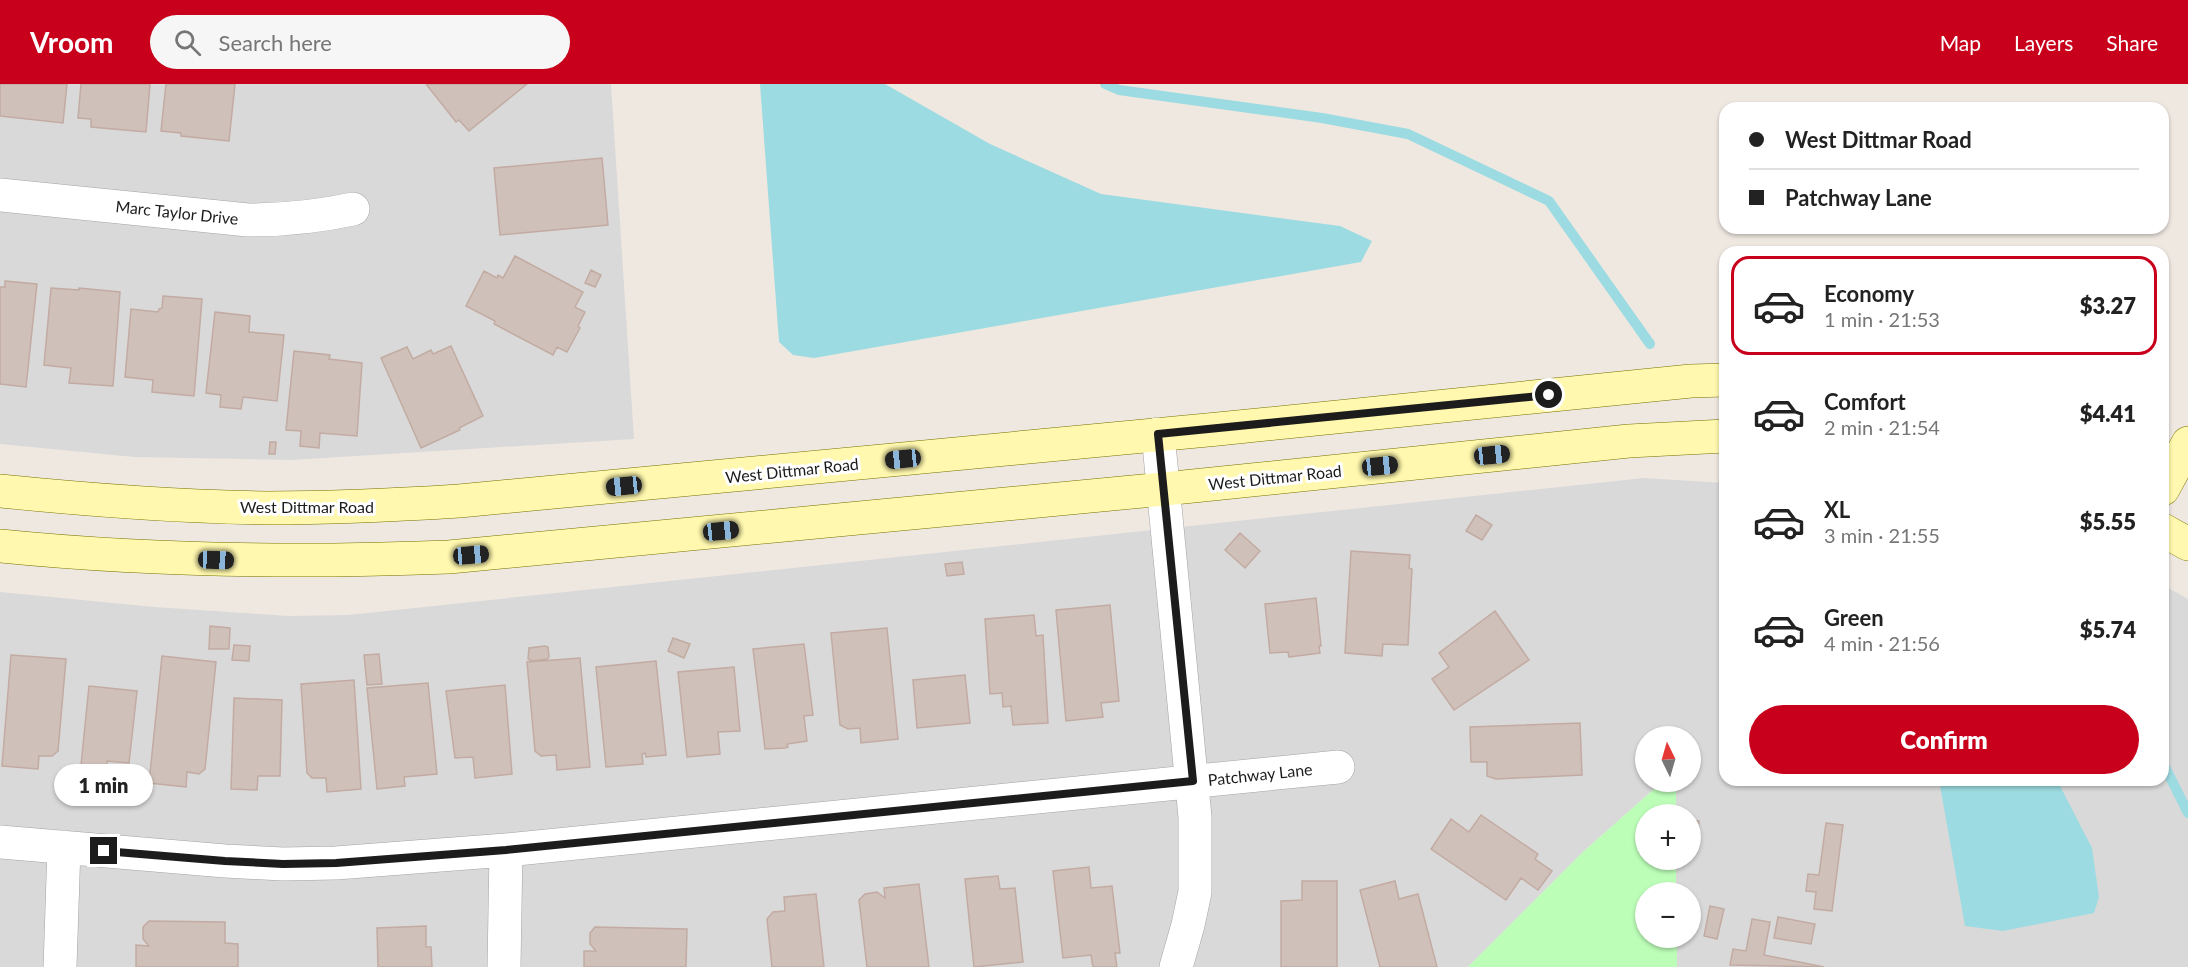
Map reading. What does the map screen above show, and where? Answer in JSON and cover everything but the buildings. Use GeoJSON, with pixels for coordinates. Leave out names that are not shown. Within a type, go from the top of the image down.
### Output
{"type":"FeatureCollection","features":[{"type":"Feature","properties":{"kind":"street","name":"Marc Taylor Drive"},"geometry":{"type":"LineString","coordinates":[[0,195],[248,220],[316,217],[353,208]]}},
{"type":"Feature","properties":{"kind":"street","name":"West Dittmar Road"},"geometry":{"type":"LineString","coordinates":[[0,491],[174,505],[266,508],[385,506],[566,492],[1691,381],[1719,380]]}},
{"type":"Feature","properties":{"kind":"street"},"geometry":{"type":"LineString","coordinates":[[1158,434],[1193,781],[1196,855],[1195,892],[1176,967]]}},
{"type":"Feature","properties":{"kind":"street","name":"West Dittmar Road"},"geometry":{"type":"LineString","coordinates":[[0,546],[153,557],[258,561],[346,561],[449,557],[1164,489],[1629,441],[1719,436]]}},
{"type":"Feature","properties":{"kind":"street"},"geometry":{"type":"LineString","coordinates":[[2169,533],[2188,544]]}},
{"type":"Feature","properties":{"kind":"street","name":"Patchway Lane"},"geometry":{"type":"LineString","coordinates":[[0,842],[283,864],[336,863],[506,850],[1338,767]]}},
{"type":"Feature","properties":{"kind":"street"},"geometry":{"type":"LineString","coordinates":[[60,967],[64,848]]}},
{"type":"Feature","properties":{"kind":"street"},"geometry":{"type":"LineString","coordinates":[[504,967],[506,850]]}},
{"type":"Feature","properties":{"kind":"shaded area"},"geometry":{"type":"Polygon","coordinates":[[[0,84],[611,84],[634,439],[291,460],[134,457],[0,444],[0,84]]]}},
{"type":"Feature","properties":{"kind":"shaded area"},"geometry":{"type":"Polygon","coordinates":[[[1644,478],[1719,483],[1719,786],[2169,786],[2169,588],[2188,599],[2188,967],[1677,967],[1677,948],[1701,948],[1701,882],[1676,882],[1676,870],[1701,870],[1701,804],[1676,804],[1676,792],[1701,792],[1701,726],[1635,726],[1635,792],[1651,792],[1584,851],[1468,967],[0,967],[0,592],[154,607],[289,616],[348,615],[1644,478]]]}},
{"type":"Feature","properties":{"kind":"green space"},"geometry":{"type":"Polygon","coordinates":[[[1651,792],[1676,792],[1676,804],[1637,804],[1651,792]]]}},
{"type":"Feature","properties":{"kind":"green space"},"geometry":{"type":"Polygon","coordinates":[[[1635,806],[1635,870],[1676,870],[1676,882],[1635,882],[1635,948],[1677,948],[1677,967],[1468,967],[1584,851],[1635,806]]]}},
{"type":"Feature","properties":{"kind":"water"},"geometry":{"type":"Polygon","coordinates":[[[760,84],[885,84],[990,144],[1101,194],[1340,226],[1372,241],[1361,262],[814,358],[793,355],[779,342],[760,84]]]}},
{"type":"Feature","properties":{"kind":"water"},"geometry":{"type":"Polygon","coordinates":[[[1940,786],[2060,786],[2092,848],[2099,897],[2094,913],[2003,931],[1965,926],[1940,786]]]}},
{"type":"Feature","properties":{"kind":"waterway"},"geometry":{"type":"LineString","coordinates":[[1105,84],[1119,90],[1322,118],[1408,134],[1549,201],[1650,344]]}},
{"type":"Feature","properties":{"kind":"waterway"},"geometry":{"type":"LineString","coordinates":[[2169,775],[2188,813]]}},
{"type":"Feature","properties":{"kind":"route"},"geometry":{"type":"LineString","coordinates":[[104,851],[283,864],[336,863],[506,850],[1193,781],[1158,434],[1549,395]]}}]}
